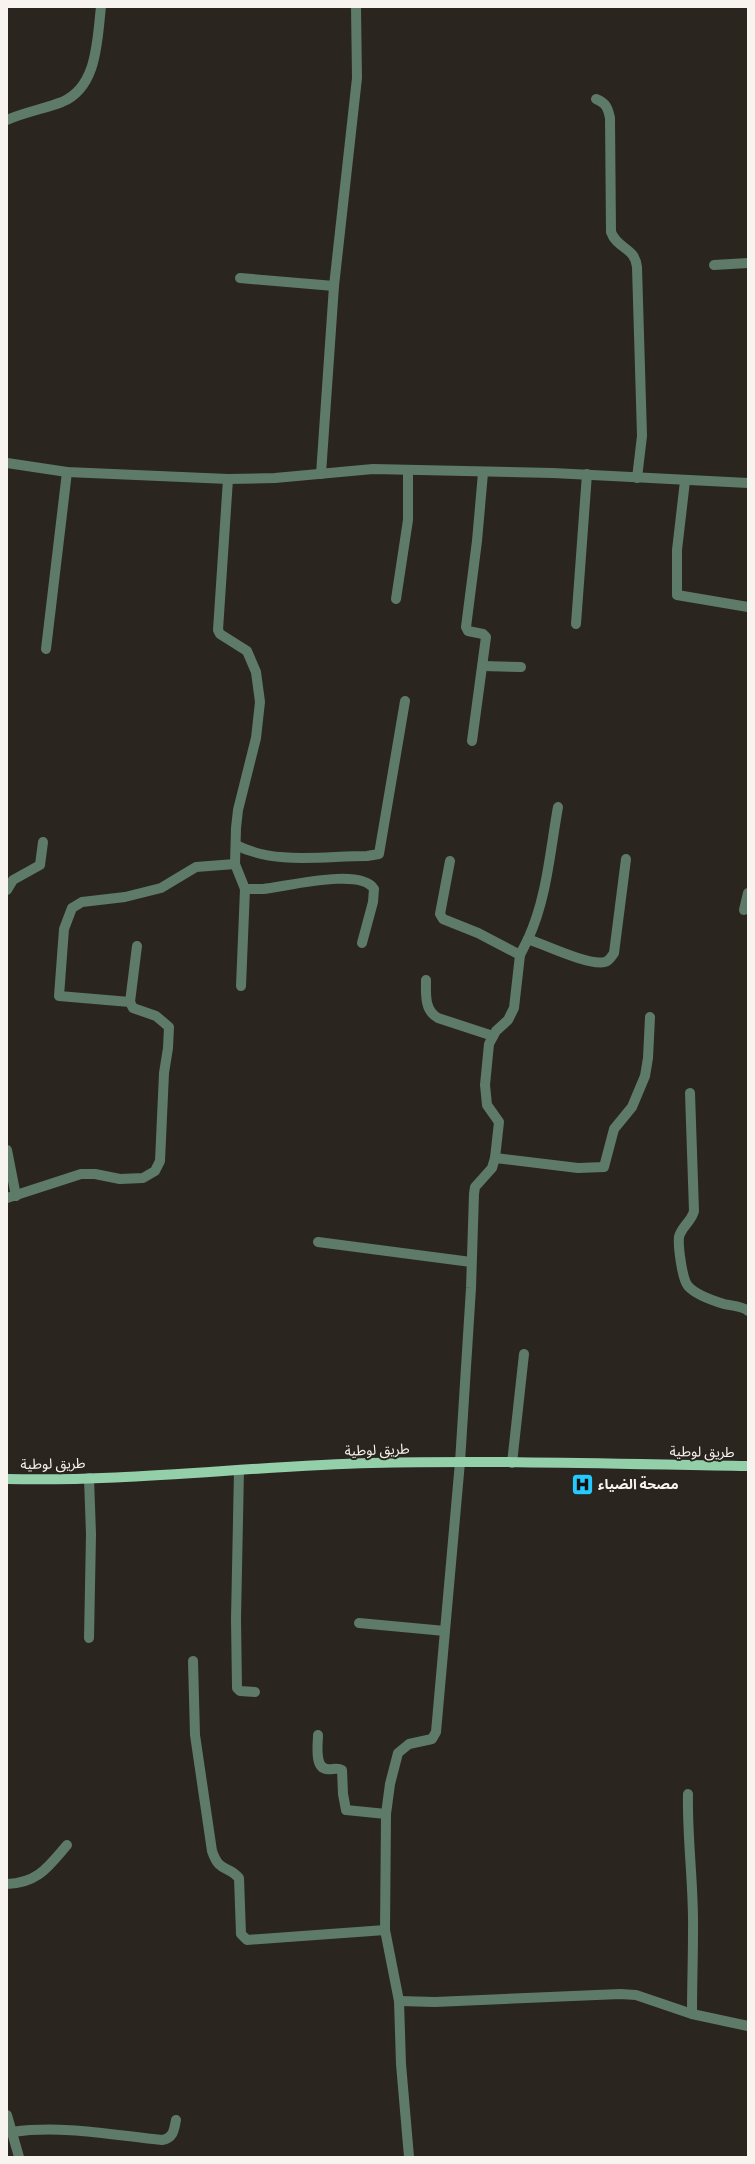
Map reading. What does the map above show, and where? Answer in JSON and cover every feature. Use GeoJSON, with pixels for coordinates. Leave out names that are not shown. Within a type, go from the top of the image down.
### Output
{"type":"FeatureCollection","features":[{"type":"Feature","properties":{"kind":"main road","name":"طريق لوطية"},"geometry":{"type":"LineString","coordinates":[[7,1479],[89,1478],[371,1463],[460,1462],[748,1466]]}},
{"type":"Feature","properties":{"kind":"street"},"geometry":{"type":"LineString","coordinates":[[7,120],[63,102],[75,94],[83,84],[96,54],[101,7]]}},
{"type":"Feature","properties":{"kind":"street"},"geometry":{"type":"LineString","coordinates":[[321,474],[334,286],[357,78],[356,7]]}},
{"type":"Feature","properties":{"kind":"street"},"geometry":{"type":"LineString","coordinates":[[596,99],[602,101],[608,108],[610,118],[611,232],[615,240],[634,255],[637,267],[642,436],[637,478]]}},
{"type":"Feature","properties":{"kind":"street"},"geometry":{"type":"LineString","coordinates":[[714,265],[748,263]]}},
{"type":"Feature","properties":{"kind":"street"},"geometry":{"type":"LineString","coordinates":[[240,278],[334,286]]}},
{"type":"Feature","properties":{"kind":"street"},"geometry":{"type":"LineString","coordinates":[[7,463],[67,472],[228,479],[373,470],[408,470],[483,473],[515,471],[748,483]]}},
{"type":"Feature","properties":{"kind":"street"},"geometry":{"type":"LineString","coordinates":[[396,599],[408,520],[408,470]]}},
{"type":"Feature","properties":{"kind":"street"},"geometry":{"type":"LineString","coordinates":[[46,649],[67,472]]}},
{"type":"Feature","properties":{"kind":"street"},"geometry":{"type":"LineString","coordinates":[[472,741],[486,637],[484,634],[468,631],[466,627],[477,541],[483,473]]}},
{"type":"Feature","properties":{"kind":"street"},"geometry":{"type":"LineString","coordinates":[[576,624],[587,474]]}},
{"type":"Feature","properties":{"kind":"street"},"geometry":{"type":"LineString","coordinates":[[228,479],[218,630],[220,634],[247,651],[256,672],[260,702],[256,738],[238,810],[235,864],[245,889],[241,986]]}},
{"type":"Feature","properties":{"kind":"street"},"geometry":{"type":"LineString","coordinates":[[685,480],[677,550],[677,595],[748,607]]}},
{"type":"Feature","properties":{"kind":"street"},"geometry":{"type":"LineString","coordinates":[[483,666],[521,667]]}},
{"type":"Feature","properties":{"kind":"street"},"geometry":{"type":"LineString","coordinates":[[236,845],[254,854],[275,857],[367,856],[379,854],[405,702]]}},
{"type":"Feature","properties":{"kind":"street"},"geometry":{"type":"LineString","coordinates":[[409,2157],[401,2064],[399,2001],[385,1930],[386,1814],[390,1784],[398,1753],[409,1744],[432,1739],[436,1735],[460,1462],[471,1288],[475,1187],[492,1168],[496,1158],[499,1122],[487,1105],[485,1085],[490,1044],[493,1036],[508,1020],[514,1008],[520,955],[535,924],[544,886],[558,807]]}},
{"type":"Feature","properties":{"kind":"street"},"geometry":{"type":"LineString","coordinates":[[7,890],[13,880],[40,865],[43,842]]}},
{"type":"Feature","properties":{"kind":"street"},"geometry":{"type":"LineString","coordinates":[[528,939],[563,953],[590,960],[605,962],[609,960],[614,953],[626,859]]}},
{"type":"Feature","properties":{"kind":"street"},"geometry":{"type":"LineString","coordinates":[[450,861],[440,914],[443,919],[478,932],[520,955]]}},
{"type":"Feature","properties":{"kind":"street"},"geometry":{"type":"LineString","coordinates":[[7,1150],[11,1197],[81,1174],[95,1174],[120,1179],[143,1178],[151,1174],[160,1161],[164,1073],[168,1048],[169,1027],[156,1016],[136,1009],[130,1002],[59,996],[64,929],[72,908],[82,902],[125,897],[161,888],[196,867],[235,864]]}},
{"type":"Feature","properties":{"kind":"street"},"geometry":{"type":"LineString","coordinates":[[245,889],[263,889],[330,879],[359,879],[368,883],[374,889],[373,902],[362,943]]}},
{"type":"Feature","properties":{"kind":"street"},"geometry":{"type":"LineString","coordinates":[[744,910],[748,893]]}},
{"type":"Feature","properties":{"kind":"street"},"geometry":{"type":"LineString","coordinates":[[130,1002],[137,946]]}},
{"type":"Feature","properties":{"kind":"street"},"geometry":{"type":"LineString","coordinates":[[426,980],[426,1003],[433,1014],[438,1018],[493,1036]]}},
{"type":"Feature","properties":{"kind":"street"},"geometry":{"type":"LineString","coordinates":[[496,1158],[578,1168],[604,1166],[614,1129],[632,1106],[645,1076],[648,1058],[650,1017]]}},
{"type":"Feature","properties":{"kind":"street"},"geometry":{"type":"LineString","coordinates":[[690,1093],[694,1211],[693,1215],[680,1232],[679,1239],[681,1263],[687,1283],[705,1296],[748,1311]]}},
{"type":"Feature","properties":{"kind":"street"},"geometry":{"type":"LineString","coordinates":[[318,1242],[471,1262]]}},
{"type":"Feature","properties":{"kind":"street"},"geometry":{"type":"LineString","coordinates":[[512,1463],[524,1354]]}},
{"type":"Feature","properties":{"kind":"street"},"geometry":{"type":"LineString","coordinates":[[239,1470],[236,1619],[237,1688],[240,1691],[255,1692]]}},
{"type":"Feature","properties":{"kind":"street"},"geometry":{"type":"LineString","coordinates":[[89,1478],[91,1534],[89,1638]]}},
{"type":"Feature","properties":{"kind":"street"},"geometry":{"type":"LineString","coordinates":[[359,1623],[445,1631]]}},
{"type":"Feature","properties":{"kind":"street"},"geometry":{"type":"LineString","coordinates":[[193,1661],[195,1735],[212,1850],[216,1863],[224,1869],[234,1872],[239,1878],[241,1934],[247,1940],[385,1930]]}},
{"type":"Feature","properties":{"kind":"street"},"geometry":{"type":"LineString","coordinates":[[318,1735],[318,1756],[321,1766],[324,1769],[340,1769],[342,1771],[343,1794],[346,1810],[386,1814]]}},
{"type":"Feature","properties":{"kind":"street"},"geometry":{"type":"LineString","coordinates":[[688,1794],[688,1832],[694,1931],[691,1968],[692,2014]]}},
{"type":"Feature","properties":{"kind":"street"},"geometry":{"type":"LineString","coordinates":[[7,1884],[21,1884],[35,1879],[67,1845]]}},
{"type":"Feature","properties":{"kind":"street"},"geometry":{"type":"LineString","coordinates":[[399,2001],[435,2002],[620,1994],[654,2000],[692,2014],[748,2026]]}},
{"type":"Feature","properties":{"kind":"street"},"geometry":{"type":"LineString","coordinates":[[7,2115],[19,2157]]}},
{"type":"Feature","properties":{"kind":"street"},"geometry":{"type":"LineString","coordinates":[[12,2132],[38,2129],[71,2129],[162,2140],[167,2139],[173,2133],[176,2120]]}},
{"type":"Feature","properties":{"kind":"place","name":"مصحة الضياء"},"geometry":{"type":"Point","coordinates":[583,1484]}}]}
